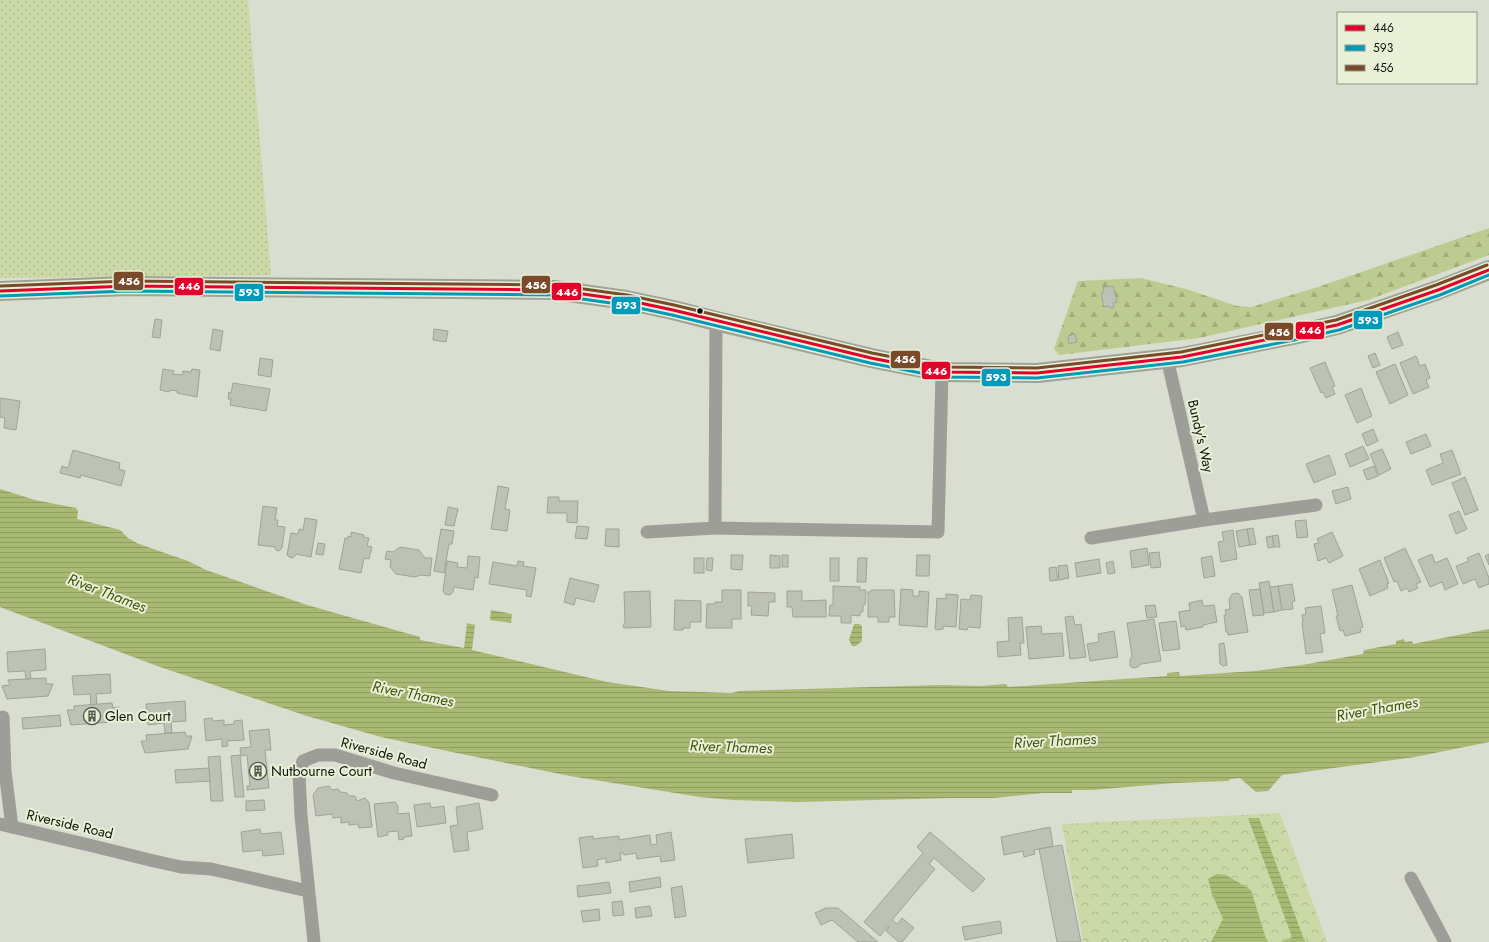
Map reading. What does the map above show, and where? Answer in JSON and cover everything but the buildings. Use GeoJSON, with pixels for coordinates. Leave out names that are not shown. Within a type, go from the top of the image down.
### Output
{"type":"FeatureCollection","features":[{"type":"Feature","properties":{"kind":"main road"},"geometry":{"type":"LineString","coordinates":[[0,291],[128,286],[554,290],[626,300],[871,358],[942,372],[1036,373],[1167,358],[1231,348],[1337,325],[1438,290],[1489,270]]}},
{"type":"Feature","properties":{"kind":"street"},"geometry":{"type":"LineString","coordinates":[[715,528],[716,322]]}},
{"type":"Feature","properties":{"kind":"street","name":"Bundy's Way"},"geometry":{"type":"LineString","coordinates":[[1167,358],[1204,520]]}},
{"type":"Feature","properties":{"kind":"street"},"geometry":{"type":"LineString","coordinates":[[647,532],[715,528],[938,532],[942,372]]}},
{"type":"Feature","properties":{"kind":"street"},"geometry":{"type":"LineString","coordinates":[[1090,538],[1204,520],[1316,505]]}},
{"type":"Feature","properties":{"kind":"street","name":"Riverside Road"},"geometry":{"type":"LineString","coordinates":[[3,717],[6,826],[154,862],[181,867],[211,869],[308,891]]}},
{"type":"Feature","properties":{"kind":"street","name":"Riverside Road"},"geometry":{"type":"LineString","coordinates":[[314,942],[300,816],[299,774],[303,761],[318,755],[335,755],[394,773],[492,795]]}},
{"type":"Feature","properties":{"kind":"street"},"geometry":{"type":"LineString","coordinates":[[1411,878],[1445,942]]}},
{"type":"Feature","properties":{"kind":"green space"},"geometry":{"type":"Polygon","coordinates":[[[0,0],[248,0],[271,275],[0,278],[0,0]]]}},
{"type":"Feature","properties":{"kind":"green space"},"geometry":{"type":"Polygon","coordinates":[[[1489,228],[1489,255],[1368,300],[1199,338],[1059,355],[1054,349],[1078,281],[1141,278],[1186,289],[1237,306],[1251,307],[1315,288],[1489,228]]]}},
{"type":"Feature","properties":{"kind":"green space"},"geometry":{"type":"Polygon","coordinates":[[[1280,813],[1327,942],[1083,942],[1062,824],[1280,813]]]}},
{"type":"Feature","properties":{"kind":"water","name":"River Thames"},"geometry":{"type":"Polygon","coordinates":[[[0,489],[35,500],[76,508],[78,511],[77,519],[120,530],[128,538],[139,544],[188,561],[206,570],[307,605],[420,637],[420,640],[464,648],[467,623],[475,625],[472,650],[607,682],[669,691],[732,693],[739,691],[940,685],[980,686],[1006,684],[1008,687],[1167,676],[1167,673],[1179,672],[1180,676],[1255,671],[1302,665],[1363,654],[1364,650],[1396,644],[1396,641],[1404,639],[1405,642],[1412,641],[1413,644],[1489,629],[1489,742],[1415,757],[1282,775],[1268,791],[1256,792],[1240,778],[1231,779],[1228,781],[1072,790],[1072,793],[1043,793],[994,798],[798,802],[733,800],[700,797],[570,776],[381,737],[307,716],[160,667],[0,607],[0,489]]]}},
{"type":"Feature","properties":{"kind":"water"},"geometry":{"type":"Polygon","coordinates":[[[491,610],[512,614],[511,623],[490,620],[491,610]]]}},
{"type":"Feature","properties":{"kind":"water"},"geometry":{"type":"Polygon","coordinates":[[[854,624],[859,624],[862,626],[862,641],[856,646],[852,646],[849,640],[854,624]]]}},
{"type":"Feature","properties":{"kind":"water"},"geometry":{"type":"Polygon","coordinates":[[[1248,818],[1259,818],[1305,942],[1282,942],[1292,937],[1248,818]]]}},
{"type":"Feature","properties":{"kind":"water"},"geometry":{"type":"Polygon","coordinates":[[[1217,874],[1226,875],[1251,890],[1267,942],[1211,942],[1223,919],[1212,894],[1208,879],[1217,874]]]}},
{"type":"Feature","properties":{"kind":"transit line","name":"456"},"geometry":{"type":"LineString","coordinates":[[0,286],[128,281],[555,285],[627,295],[872,353],[943,367],[1037,368],[1181,352],[1336,320],[1436,285],[1487,265]]}},
{"type":"Feature","properties":{"kind":"transit line","name":"446"},"geometry":{"type":"LineString","coordinates":[[0,291],[128,286],[554,290],[626,300],[871,358],[942,372],[1037,373],[1182,357],[1337,325],[1438,290],[1489,270]]}},
{"type":"Feature","properties":{"kind":"transit line","name":"593"},"geometry":{"type":"LineString","coordinates":[[0,296],[128,291],[554,295],[625,305],[870,363],[941,377],[1037,378],[1183,362],[1339,330],[1440,295],[1489,275]]}},
{"type":"Feature","properties":{"kind":"place","name":"Glen Court"},"geometry":{"type":"Point","coordinates":[92,716]}},
{"type":"Feature","properties":{"kind":"place","name":"Nutbourne Court"},"geometry":{"type":"Point","coordinates":[258,771]}}]}
